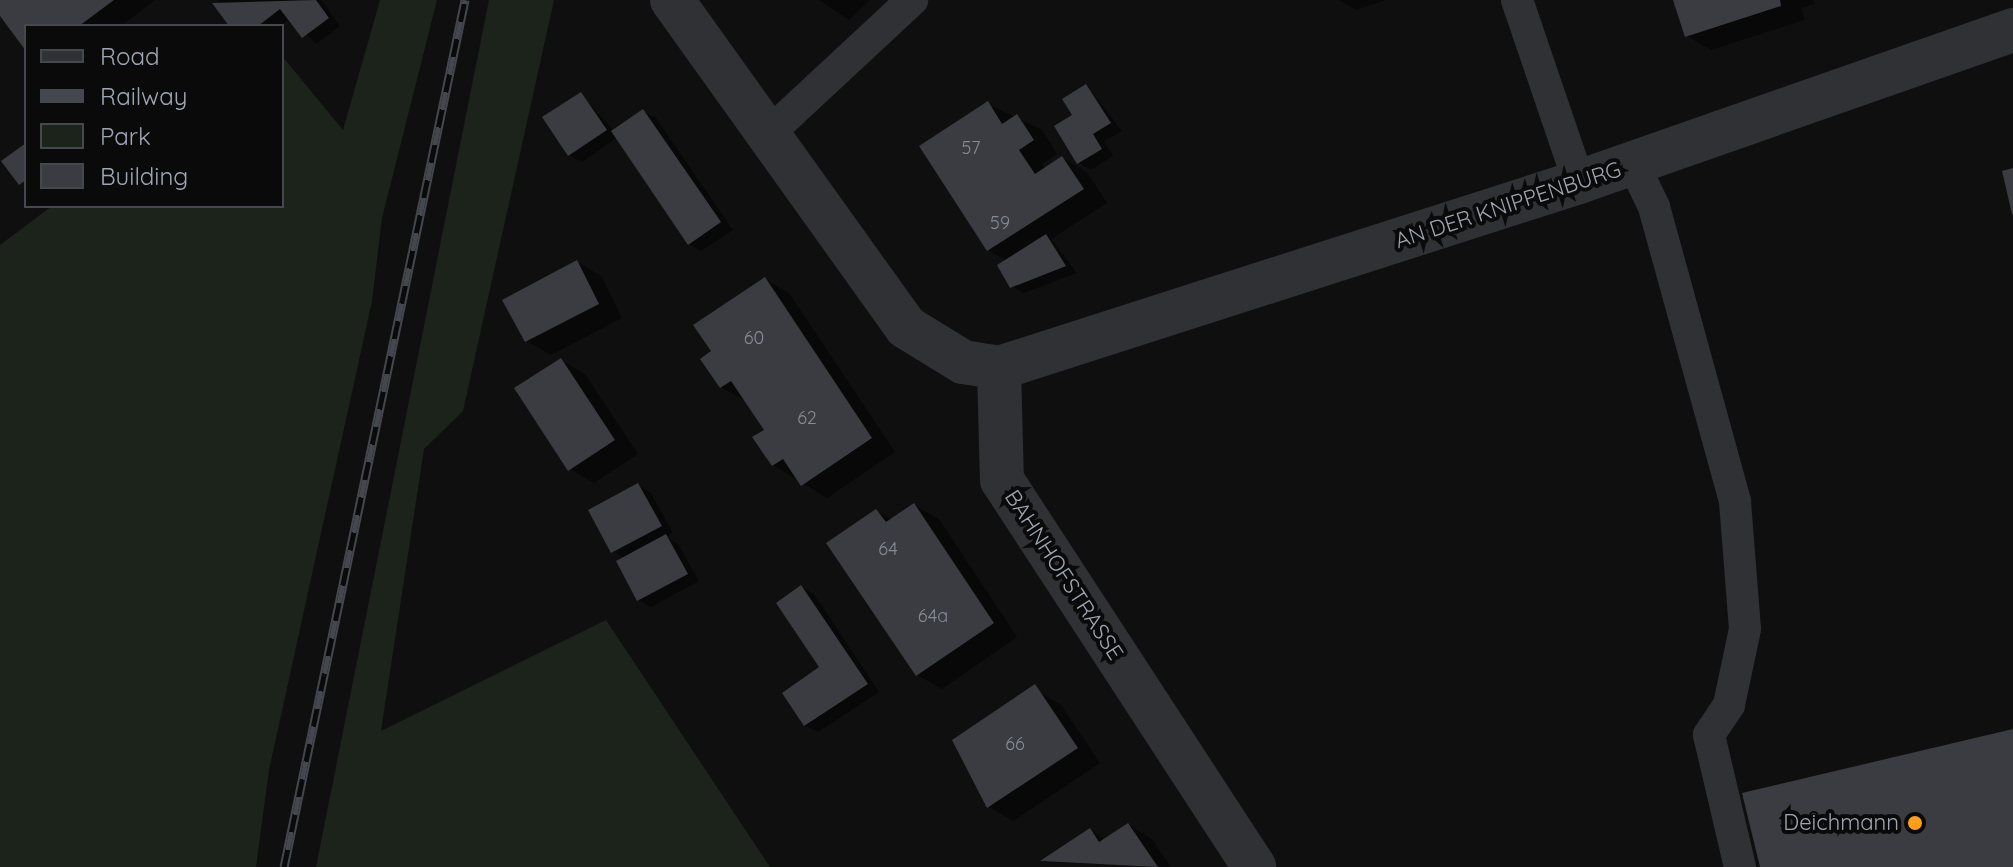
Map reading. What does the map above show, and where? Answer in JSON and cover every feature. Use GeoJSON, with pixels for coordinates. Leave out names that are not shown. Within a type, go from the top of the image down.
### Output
{"type":"FeatureCollection","features":[{"type":"Feature","properties":{"kind":"street"},"geometry":{"type":"LineString","coordinates":[[672,0],[906,327],[963,362],[999,368]]}},
{"type":"Feature","properties":{"kind":"street","name":"AN DER KNIPPENBURG"},"geometry":{"type":"LineString","coordinates":[[999,368],[1579,182],[2013,30]]}},
{"type":"Feature","properties":{"kind":"street","name":"BAHNHOFSTRASSE"},"geometry":{"type":"LineString","coordinates":[[999,368],[1002,480],[1254,867]]}},
{"type":"Feature","properties":{"kind":"lane"},"geometry":{"type":"LineString","coordinates":[[768,134],[912,0]]}},
{"type":"Feature","properties":{"kind":"lane"},"geometry":{"type":"LineString","coordinates":[[1517,0],[1579,182]]}},
{"type":"Feature","properties":{"kind":"lane"},"geometry":{"type":"LineString","coordinates":[[1633,163],[1654,207],[1735,502],[1745,629],[1729,705],[1709,735],[1740,867]]}},
{"type":"Feature","properties":{"kind":"green space"},"geometry":{"type":"Polygon","coordinates":[[[380,0],[437,0],[382,218],[372,301],[269,770],[256,867],[0,867],[0,245],[49,208],[284,208],[284,58],[343,130],[380,0]]]}},
{"type":"Feature","properties":{"kind":"green space"},"geometry":{"type":"Polygon","coordinates":[[[489,0],[554,0],[463,411],[424,449],[381,731],[606,620],[770,867],[316,867],[489,0]]]}},
{"type":"Feature","properties":{"kind":"building"},"geometry":{"type":"Polygon","coordinates":[[[0,0],[114,0],[82,24],[24,24],[24,48],[0,16],[0,0]]]}},
{"type":"Feature","properties":{"kind":"building"},"geometry":{"type":"Polygon","coordinates":[[[316,0],[329,18],[302,38],[280,9],[261,24],[228,24],[212,3],[316,0]]]}},
{"type":"Feature","properties":{"kind":"building"},"geometry":{"type":"Polygon","coordinates":[[[1673,0],[1780,0],[1781,6],[1685,37],[1673,0]]]}},
{"type":"Feature","properties":{"kind":"building"},"geometry":{"type":"Polygon","coordinates":[[[1086,84],[1111,123],[1093,134],[1102,149],[1077,164],[1054,126],[1072,115],[1062,99],[1086,84]]]}},
{"type":"Feature","properties":{"kind":"building"},"geometry":{"type":"Polygon","coordinates":[[[581,92],[607,130],[568,156],[542,117],[581,92]]]}},
{"type":"Feature","properties":{"kind":"building"},"geometry":{"type":"Polygon","coordinates":[[[988,101],[1002,124],[1017,114],[1034,140],[1019,150],[1035,174],[1062,156],[1084,189],[987,251],[919,146],[988,101]]]}},
{"type":"Feature","properties":{"kind":"building"},"geometry":{"type":"Polygon","coordinates":[[[643,109],[721,222],[688,245],[611,131],[643,109]]]}},
{"type":"Feature","properties":{"kind":"building"},"geometry":{"type":"Polygon","coordinates":[[[24,144],[24,181],[19,185],[1,161],[24,144]]]}},
{"type":"Feature","properties":{"kind":"building"},"geometry":{"type":"Polygon","coordinates":[[[2013,168],[2013,214],[2012,214],[2002,171],[2013,168]]]}},
{"type":"Feature","properties":{"kind":"building"},"geometry":{"type":"Polygon","coordinates":[[[1046,234],[1066,266],[1010,288],[997,265],[1046,234]]]}},
{"type":"Feature","properties":{"kind":"building"},"geometry":{"type":"Polygon","coordinates":[[[577,260],[599,304],[525,342],[502,300],[577,260]]]}},
{"type":"Feature","properties":{"kind":"building"},"geometry":{"type":"Polygon","coordinates":[[[765,277],[872,438],[801,486],[783,459],[772,466],[752,437],[764,430],[731,381],[720,388],[700,359],[711,351],[693,325],[765,277]]]}},
{"type":"Feature","properties":{"kind":"building"},"geometry":{"type":"Polygon","coordinates":[[[561,358],[615,440],[568,471],[514,388],[561,358]]]}},
{"type":"Feature","properties":{"kind":"building"},"geometry":{"type":"Polygon","coordinates":[[[638,483],[662,526],[611,553],[588,510],[638,483]]]}},
{"type":"Feature","properties":{"kind":"building"},"geometry":{"type":"Polygon","coordinates":[[[914,503],[994,623],[916,676],[826,543],[876,509],[886,522],[914,503]]]}},
{"type":"Feature","properties":{"kind":"building"},"geometry":{"type":"Polygon","coordinates":[[[666,534],[688,574],[637,601],[616,561],[666,534]]]}},
{"type":"Feature","properties":{"kind":"building"},"geometry":{"type":"Polygon","coordinates":[[[801,585],[868,684],[804,726],[782,693],[819,667],[776,603],[801,585]]]}},
{"type":"Feature","properties":{"kind":"building"},"geometry":{"type":"Polygon","coordinates":[[[1035,684],[1078,748],[987,808],[952,740],[1035,684]]]}},
{"type":"Feature","properties":{"kind":"building","name":"Deichmann"},"geometry":{"type":"Polygon","coordinates":[[[2013,729],[2013,867],[1760,867],[1742,793],[2013,729]]]}},
{"type":"Feature","properties":{"kind":"building"},"geometry":{"type":"Polygon","coordinates":[[[1128,823],[1158,867],[1040,861],[1090,828],[1099,842],[1128,823]]]}},
{"type":"Feature","properties":{"kind":"railway"},"geometry":{"type":"LineString","coordinates":[[284,867],[465,0]]}},
{"type":"Feature","properties":{"kind":"place","name":"Deichmann"},"geometry":{"type":"Point","coordinates":[1915,823]}}]}
